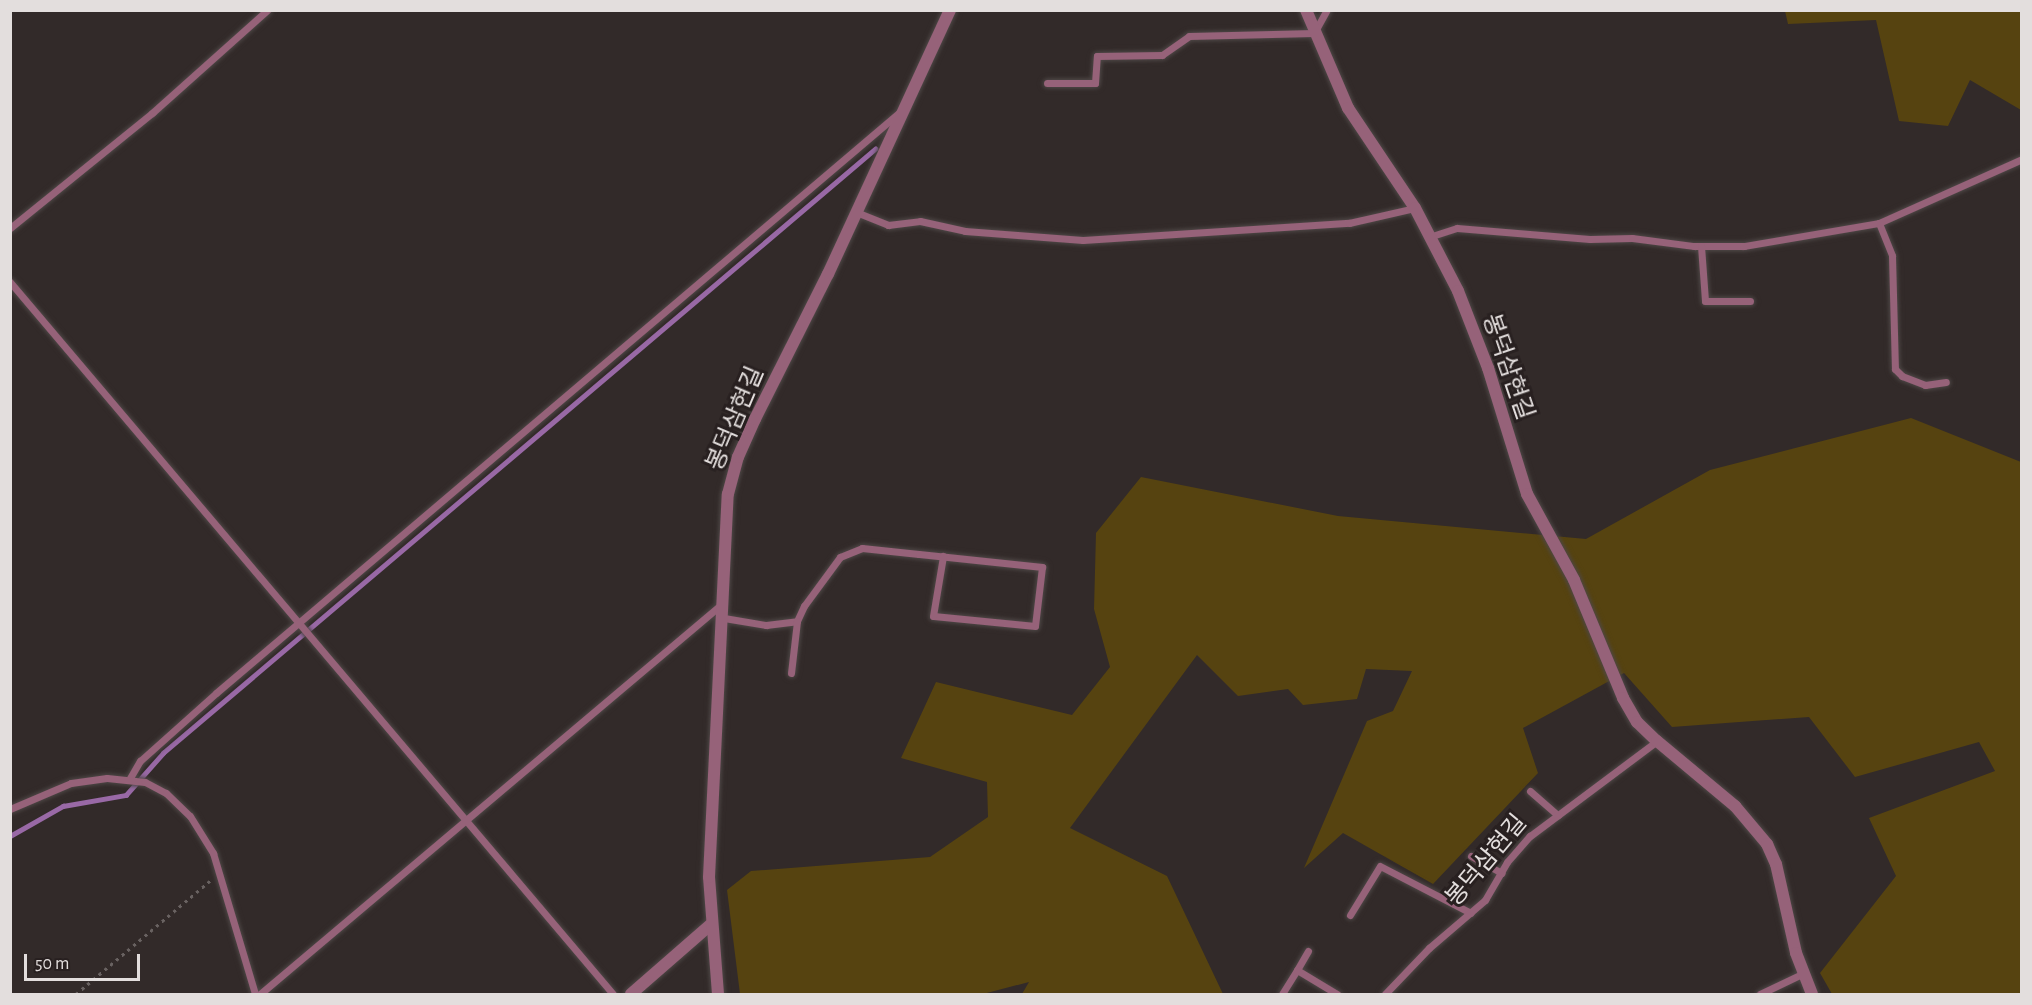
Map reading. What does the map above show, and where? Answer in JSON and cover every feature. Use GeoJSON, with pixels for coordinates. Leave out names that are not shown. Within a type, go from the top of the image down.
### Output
{"type":"FeatureCollection","features":[{"type":"Feature","properties":{"kind":"street","name":"봉덕삼현길"},"geometry":{"type":"LineString","coordinates":[[718,994],[710,921],[728,494],[738,457],[950,10]]}},
{"type":"Feature","properties":{"kind":"street","name":"봉덕삼현길"},"geometry":{"type":"LineString","coordinates":[[1306,10],[1348,108],[1432,236],[1488,368],[1527,494],[1570,569],[1623,698],[1637,722],[1735,806],[1767,844],[1776,864],[1804,973],[1812,994]]}},
{"type":"Feature","properties":{"kind":"street"},"geometry":{"type":"LineString","coordinates":[[631,994],[710,921]]}},
{"type":"Feature","properties":{"kind":"lane"},"geometry":{"type":"LineString","coordinates":[[10,228],[143,120],[267,10]]}},
{"type":"Feature","properties":{"kind":"lane"},"geometry":{"type":"LineString","coordinates":[[1047,83],[1095,83],[1097,56],[1162,55],[1190,36],[1314,33],[1327,10]]}},
{"type":"Feature","properties":{"kind":"lane"},"geometry":{"type":"LineString","coordinates":[[130,778],[140,761],[905,108]]}},
{"type":"Feature","properties":{"kind":"lane"},"geometry":{"type":"LineString","coordinates":[[1432,236],[1457,228],[1590,239],[1632,238],[1701,246],[1744,246],[1879,223],[2022,159]]}},
{"type":"Feature","properties":{"kind":"lane"},"geometry":{"type":"LineString","coordinates":[[856,212],[888,225],[920,221],[965,231],[1083,240],[1349,223],[1415,207]]}},
{"type":"Feature","properties":{"kind":"lane"},"geometry":{"type":"LineString","coordinates":[[1879,223],[1892,256],[1895,369],[1902,376],[1925,385],[1946,382]]}},
{"type":"Feature","properties":{"kind":"lane"},"geometry":{"type":"LineString","coordinates":[[1701,246],[1705,301],[1750,301]]}},
{"type":"Feature","properties":{"kind":"lane"},"geometry":{"type":"LineString","coordinates":[[10,282],[301,622],[613,994]]}},
{"type":"Feature","properties":{"kind":"lane"},"geometry":{"type":"LineString","coordinates":[[791,673],[797,621],[804,606],[840,557],[862,548],[943,556],[1042,567],[1035,626],[933,616],[943,556]]}},
{"type":"Feature","properties":{"kind":"lane"},"geometry":{"type":"LineString","coordinates":[[260,994],[725,601]]}},
{"type":"Feature","properties":{"kind":"lane"},"geometry":{"type":"LineString","coordinates":[[724,618],[766,625],[797,621]]}},
{"type":"Feature","properties":{"kind":"lane","name":"봉덕삼현길"},"geometry":{"type":"LineString","coordinates":[[1385,994],[1429,948],[1485,900],[1530,836],[1657,741]]}},
{"type":"Feature","properties":{"kind":"lane"},"geometry":{"type":"LineString","coordinates":[[10,809],[71,783],[130,778],[145,782],[166,793],[190,816],[205,835],[219,873],[255,994]]}},
{"type":"Feature","properties":{"kind":"lane"},"geometry":{"type":"LineString","coordinates":[[1530,791],[1558,815]]}},
{"type":"Feature","properties":{"kind":"lane"},"geometry":{"type":"LineString","coordinates":[[1471,856],[1502,873]]}},
{"type":"Feature","properties":{"kind":"lane"},"geometry":{"type":"LineString","coordinates":[[1350,915],[1380,866],[1471,913]]}},
{"type":"Feature","properties":{"kind":"lane"},"geometry":{"type":"LineString","coordinates":[[1282,994],[1308,951]]}},
{"type":"Feature","properties":{"kind":"lane"},"geometry":{"type":"LineString","coordinates":[[1297,970],[1337,994]]}},
{"type":"Feature","properties":{"kind":"lane"},"geometry":{"type":"LineString","coordinates":[[1760,994],[1804,973]]}},
{"type":"Feature","properties":{"kind":"path"},"geometry":{"type":"LineString","coordinates":[[76,994],[219,873]]}},
{"type":"Feature","properties":{"kind":"shaded area"},"geometry":{"type":"Polygon","coordinates":[[[1785,11],[2021,11],[2021,110],[1970,80],[1948,126],[1899,121],[1876,20],[1788,24],[1785,11]]]}},
{"type":"Feature","properties":{"kind":"shaded area"},"geometry":{"type":"Polygon","coordinates":[[[1911,418],[2021,462],[2021,994],[1832,994],[1820,973],[1896,876],[1869,818],[1995,771],[1979,742],[1855,777],[1809,717],[1672,727],[1624,673],[1523,728],[1538,773],[1433,884],[1343,833],[1304,868],[1367,721],[1393,711],[1412,671],[1366,669],[1357,699],[1303,705],[1288,689],[1238,696],[1197,655],[1070,828],[1167,876],[1223,994],[1022,994],[1029,982],[983,994],[740,994],[727,890],[751,871],[930,857],[988,817],[987,782],[901,758],[936,682],[1072,715],[1110,667],[1094,609],[1096,533],[1141,477],[1338,516],[1586,539],[1710,470],[1911,418]]]}},
{"type":"Feature","properties":{"kind":"waterway"},"geometry":{"type":"LineString","coordinates":[[10,836],[63,806],[126,795],[163,753],[875,149]]}}]}
